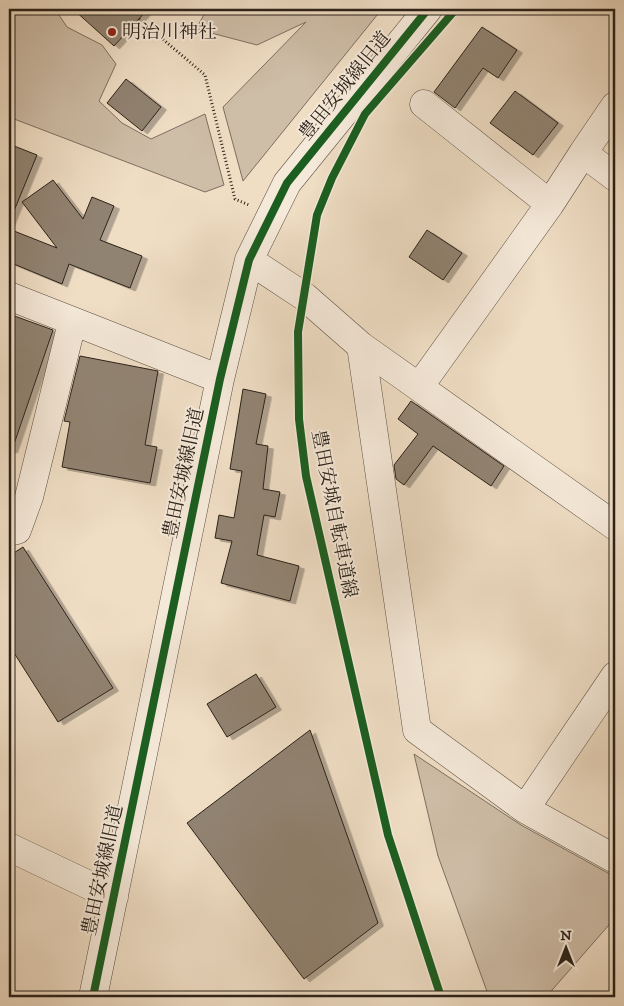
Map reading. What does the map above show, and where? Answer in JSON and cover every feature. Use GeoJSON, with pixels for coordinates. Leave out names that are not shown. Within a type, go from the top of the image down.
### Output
{"type":"FeatureCollection","features":[{"type":"Feature","properties":{"kind":"street","name":"豊田安城線旧道"},"geometry":{"type":"LineString","coordinates":[[94,997],[220,379],[249,260],[287,183],[428,9]]}},
{"type":"Feature","properties":{"kind":"street"},"geometry":{"type":"LineString","coordinates":[[424,104],[550,204]]}},
{"type":"Feature","properties":{"kind":"street"},"geometry":{"type":"LineString","coordinates":[[419,387],[550,204],[615,106]]}},
{"type":"Feature","properties":{"kind":"street"},"geometry":{"type":"LineString","coordinates":[[583,154],[615,177]]}},
{"type":"Feature","properties":{"kind":"street"},"geometry":{"type":"LineString","coordinates":[[249,260],[305,297],[361,346],[615,526]]}},
{"type":"Feature","properties":{"kind":"street"},"geometry":{"type":"LineString","coordinates":[[9,296],[72,323],[220,379]]}},
{"type":"Feature","properties":{"kind":"street"},"geometry":{"type":"LineString","coordinates":[[9,532],[17,530],[29,497],[72,323]]}},
{"type":"Feature","properties":{"kind":"street"},"geometry":{"type":"LineString","coordinates":[[361,346],[417,730],[525,809],[615,859]]}},
{"type":"Feature","properties":{"kind":"street"},"geometry":{"type":"LineString","coordinates":[[525,809],[615,676]]}},
{"type":"Feature","properties":{"kind":"street"},"geometry":{"type":"LineString","coordinates":[[9,847],[114,897]]}},
{"type":"Feature","properties":{"kind":"path"},"geometry":{"type":"LineString","coordinates":[[138,19],[205,74],[236,199],[270,215]]}},
{"type":"Feature","properties":{"kind":"shaded area"},"geometry":{"type":"Polygon","coordinates":[[[9,9],[55,9],[67,27],[102,45],[116,64],[99,101],[122,123],[151,139],[205,114],[224,185],[205,192],[9,117],[9,9]]]}},
{"type":"Feature","properties":{"kind":"shaded area"},"geometry":{"type":"Polygon","coordinates":[[[207,9],[382,9],[243,181],[223,107],[306,22],[257,45],[196,29],[207,9]]]}},
{"type":"Feature","properties":{"kind":"shaded area"},"geometry":{"type":"Polygon","coordinates":[[[414,754],[521,825],[615,877],[615,918],[546,997],[489,997],[438,856],[414,754]]]}},
{"type":"Feature","properties":{"kind":"building","name":"明治川神社"},"geometry":{"type":"Polygon","coordinates":[[[73,9],[148,9],[114,46],[73,9]]]}},
{"type":"Feature","properties":{"kind":"building"},"geometry":{"type":"Polygon","coordinates":[[[482,27],[517,50],[498,78],[483,68],[455,108],[434,92],[482,27]]]}},
{"type":"Feature","properties":{"kind":"building"},"geometry":{"type":"Polygon","coordinates":[[[126,79],[161,107],[142,131],[107,103],[126,79]]]}},
{"type":"Feature","properties":{"kind":"building"},"geometry":{"type":"Polygon","coordinates":[[[515,91],[558,123],[533,155],[490,123],[515,91]]]}},
{"type":"Feature","properties":{"kind":"building"},"geometry":{"type":"Polygon","coordinates":[[[9,144],[37,155],[9,223],[9,144]]]}},
{"type":"Feature","properties":{"kind":"building"},"geometry":{"type":"Polygon","coordinates":[[[53,180],[83,219],[92,197],[114,206],[100,240],[142,256],[130,288],[69,264],[62,284],[9,262],[9,229],[57,248],[22,202],[53,180]]]}},
{"type":"Feature","properties":{"kind":"building"},"geometry":{"type":"Polygon","coordinates":[[[427,230],[462,253],[443,280],[409,257],[427,230]]]}},
{"type":"Feature","properties":{"kind":"building"},"geometry":{"type":"Polygon","coordinates":[[[9,314],[53,330],[12,450],[9,449],[9,314]]]}},
{"type":"Feature","properties":{"kind":"building"},"geometry":{"type":"Polygon","coordinates":[[[80,356],[158,371],[145,445],[157,447],[150,483],[62,467],[70,422],[64,421],[80,356]]]}},
{"type":"Feature","properties":{"kind":"building"},"geometry":{"type":"Polygon","coordinates":[[[243,389],[266,394],[256,444],[268,446],[263,489],[280,492],[275,517],[264,515],[257,555],[299,566],[290,601],[221,583],[232,541],[215,538],[219,515],[234,518],[242,471],[230,469],[243,389]]]}},
{"type":"Feature","properties":{"kind":"building"},"geometry":{"type":"Polygon","coordinates":[[[411,401],[504,466],[491,486],[433,446],[404,485],[396,479],[394,465],[418,434],[398,419],[411,401]]]}},
{"type":"Feature","properties":{"kind":"building"},"geometry":{"type":"Polygon","coordinates":[[[23,547],[113,688],[58,722],[9,645],[9,556],[23,547]]]}},
{"type":"Feature","properties":{"kind":"building"},"geometry":{"type":"Polygon","coordinates":[[[256,674],[276,707],[227,737],[207,704],[256,674]]]}},
{"type":"Feature","properties":{"kind":"building"},"geometry":{"type":"Polygon","coordinates":[[[310,730],[378,923],[304,979],[187,823],[310,730]]]}},
{"type":"Feature","properties":{"kind":"cycle path"},"geometry":{"type":"LineString","coordinates":[[93,997],[220,379],[249,260],[287,183],[428,9]]}},
{"type":"Feature","properties":{"kind":"cycle path","name":"豊田安城自転車道線"},"geometry":{"type":"LineString","coordinates":[[441,997],[388,835],[306,476],[299,419],[298,332],[317,215],[332,178],[365,114],[456,9]]}},
{"type":"Feature","properties":{"kind":"place","name":"明治川神社"},"geometry":{"type":"Point","coordinates":[112,32]}}]}
